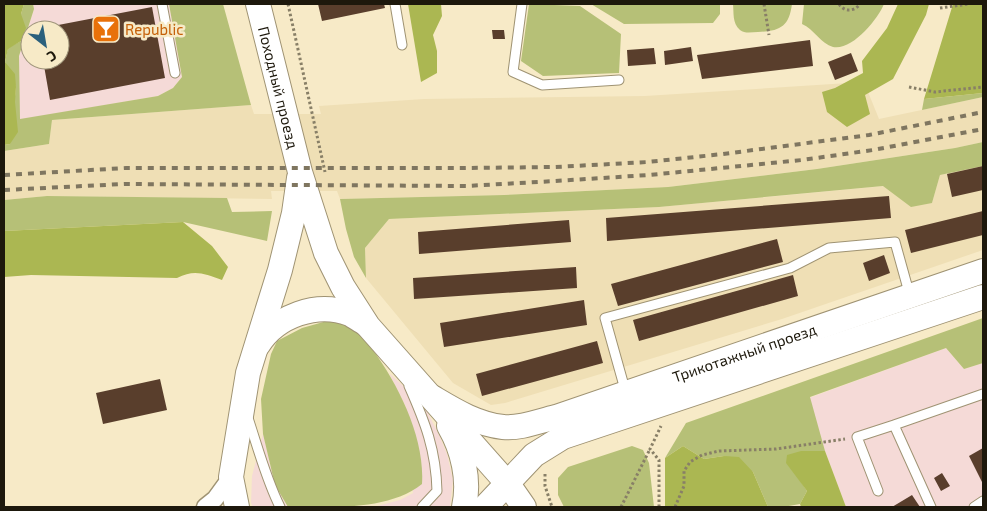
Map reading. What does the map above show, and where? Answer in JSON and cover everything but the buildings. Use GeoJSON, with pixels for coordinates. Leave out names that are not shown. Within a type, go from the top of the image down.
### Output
{"type":"FeatureCollection","features":[{"type":"Feature","properties":{"kind":"main road","name":"Походный проезд"},"geometry":{"type":"LineString","coordinates":[[258,4],[300,172],[326,253],[343,287],[368,326]]}},
{"type":"Feature","properties":{"kind":"main road"},"geometry":{"type":"LineString","coordinates":[[223,507],[231,477],[254,353],[280,270],[292,222],[300,172]]}},
{"type":"Feature","properties":{"kind":"main road","name":"Трикотажный проезд"},"geometry":{"type":"LineString","coordinates":[[485,507],[534,455],[554,442],[914,307],[983,271]]}},
{"type":"Feature","properties":{"kind":"main road","name":"Трикотажный проезд"},"geometry":{"type":"LineString","coordinates":[[432,396],[472,419],[504,427],[530,424],[626,393],[914,307],[983,297]]}},
{"type":"Feature","properties":{"kind":"main road"},"geometry":{"type":"LineString","coordinates":[[254,353],[263,338],[275,325],[294,315],[314,310],[337,310],[351,315],[368,326],[432,396],[508,484],[524,507]]}},
{"type":"Feature","properties":{"kind":"main road"},"geometry":{"type":"LineString","coordinates":[[432,396],[454,434],[462,456],[466,478],[464,507]]}},
{"type":"Feature","properties":{"kind":"main road"},"geometry":{"type":"LineString","coordinates":[[231,477],[237,507]]}},
{"type":"Feature","properties":{"kind":"street"},"geometry":{"type":"LineString","coordinates":[[205,507],[215,499],[231,477]]}},
{"type":"Feature","properties":{"kind":"lane"},"geometry":{"type":"LineString","coordinates":[[162,4],[174,73]]}},
{"type":"Feature","properties":{"kind":"lane"},"geometry":{"type":"LineString","coordinates":[[395,4],[402,45]]}},
{"type":"Feature","properties":{"kind":"lane"},"geometry":{"type":"LineString","coordinates":[[522,4],[514,72],[542,85],[619,80]]}},
{"type":"Feature","properties":{"kind":"lane"},"geometry":{"type":"LineString","coordinates":[[626,393],[605,318],[790,268],[829,248],[895,242],[914,307]]}},
{"type":"Feature","properties":{"kind":"lane"},"geometry":{"type":"LineString","coordinates":[[391,351],[426,424],[436,466],[437,491],[422,507]]}},
{"type":"Feature","properties":{"kind":"lane"},"geometry":{"type":"LineString","coordinates":[[878,491],[857,437],[983,394]]}},
{"type":"Feature","properties":{"kind":"lane"},"geometry":{"type":"LineString","coordinates":[[244,406],[262,457],[269,484],[280,507]]}},
{"type":"Feature","properties":{"kind":"lane"},"geometry":{"type":"LineString","coordinates":[[894,425],[931,507]]}},
{"type":"Feature","properties":{"kind":"lane"},"geometry":{"type":"LineString","coordinates":[[974,507],[983,501]]}},
{"type":"Feature","properties":{"kind":"path"},"geometry":{"type":"LineString","coordinates":[[288,4],[326,179]]}},
{"type":"Feature","properties":{"kind":"path"},"geometry":{"type":"LineString","coordinates":[[764,4],[768,35]]}},
{"type":"Feature","properties":{"kind":"path"},"geometry":{"type":"LineString","coordinates":[[839,4],[842,8],[849,10],[857,8],[860,4]]}},
{"type":"Feature","properties":{"kind":"path"},"geometry":{"type":"LineString","coordinates":[[940,8],[969,4]]}},
{"type":"Feature","properties":{"kind":"path"},"geometry":{"type":"LineString","coordinates":[[909,87],[935,92],[983,87]]}},
{"type":"Feature","properties":{"kind":"path"},"geometry":{"type":"LineString","coordinates":[[621,507],[663,423]]}},
{"type":"Feature","properties":{"kind":"path"},"geometry":{"type":"LineString","coordinates":[[675,507],[684,486],[684,471],[690,462],[702,454],[719,450],[776,449],[857,437]]}},
{"type":"Feature","properties":{"kind":"path"},"geometry":{"type":"LineString","coordinates":[[650,449],[659,460],[659,507]]}},
{"type":"Feature","properties":{"kind":"path"},"geometry":{"type":"LineString","coordinates":[[546,470],[545,486],[552,507]]}},
{"type":"Feature","properties":{"kind":"shaded area"},"geometry":{"type":"Polygon","coordinates":[[[33,4],[169,4],[182,77],[173,88],[158,96],[19,120],[20,53],[20,70],[70,70],[70,20],[30,20],[34,9],[33,4]]]}},
{"type":"Feature","properties":{"kind":"shaded area"},"geometry":{"type":"Polygon","coordinates":[[[864,82],[879,119],[983,97],[983,142],[817,169],[668,187],[504,195],[340,199],[337,191],[271,191],[272,199],[47,196],[4,200],[4,151],[49,144],[52,120],[251,105],[254,114],[321,114],[319,106],[424,99],[645,96],[864,82]]]}},
{"type":"Feature","properties":{"kind":"shaded area"},"geometry":{"type":"Polygon","coordinates":[[[983,166],[983,250],[782,319],[505,403],[491,405],[453,383],[366,278],[365,248],[389,219],[659,207],[884,186],[932,203],[940,175],[983,166]]]}},
{"type":"Feature","properties":{"kind":"shaded area"},"geometry":{"type":"Polygon","coordinates":[[[946,348],[964,369],[983,363],[983,507],[846,507],[825,451],[809,398],[946,348]]]}},
{"type":"Feature","properties":{"kind":"shaded area"},"geometry":{"type":"Polygon","coordinates":[[[389,373],[424,405],[439,435],[447,454],[453,480],[450,507],[373,507],[400,500],[413,493],[406,407],[389,373]]]}},
{"type":"Feature","properties":{"kind":"shaded area"},"geometry":{"type":"Polygon","coordinates":[[[263,434],[275,485],[288,507],[253,507],[251,503],[252,476],[263,434]]]}},
{"type":"Feature","properties":{"kind":"green space"},"geometry":{"type":"Polygon","coordinates":[[[4,4],[24,4],[21,14],[23,20],[20,20],[20,42],[8,49],[5,62],[15,74],[18,132],[10,144],[4,145],[4,4]]]}},
{"type":"Feature","properties":{"kind":"green space"},"geometry":{"type":"Polygon","coordinates":[[[24,4],[33,4],[34,9],[30,20],[21,20],[24,4]]]}},
{"type":"Feature","properties":{"kind":"green space"},"geometry":{"type":"Polygon","coordinates":[[[169,4],[223,4],[251,105],[52,120],[49,144],[4,151],[4,145],[10,144],[16,87],[5,62],[8,48],[20,42],[20,119],[158,96],[173,88],[182,77],[169,4]]]}},
{"type":"Feature","properties":{"kind":"green space"},"geometry":{"type":"Polygon","coordinates":[[[408,4],[441,4],[442,16],[433,35],[437,51],[437,73],[421,82],[408,4]]]}},
{"type":"Feature","properties":{"kind":"green space"},"geometry":{"type":"Polygon","coordinates":[[[529,4],[580,6],[621,34],[619,73],[543,76],[521,61],[529,4]]]}},
{"type":"Feature","properties":{"kind":"green space"},"geometry":{"type":"Polygon","coordinates":[[[591,4],[720,4],[720,14],[713,23],[624,24],[591,4]]]}},
{"type":"Feature","properties":{"kind":"green space"},"geometry":{"type":"Polygon","coordinates":[[[733,4],[792,4],[789,18],[778,29],[744,32],[737,27],[733,4]]]}},
{"type":"Feature","properties":{"kind":"green space"},"geometry":{"type":"Polygon","coordinates":[[[804,4],[884,4],[876,18],[856,39],[840,47],[833,47],[825,43],[802,24],[804,4]]]}},
{"type":"Feature","properties":{"kind":"green space"},"geometry":{"type":"Polygon","coordinates":[[[898,4],[929,4],[926,15],[893,79],[865,95],[870,114],[847,127],[827,112],[822,92],[835,88],[863,73],[862,61],[887,28],[898,4]]]}},
{"type":"Feature","properties":{"kind":"green space"},"geometry":{"type":"Polygon","coordinates":[[[953,4],[983,4],[983,93],[924,99],[953,4]]]}},
{"type":"Feature","properties":{"kind":"green space"},"geometry":{"type":"Polygon","coordinates":[[[983,93],[983,97],[922,110],[924,99],[983,93]]]}},
{"type":"Feature","properties":{"kind":"green space"},"geometry":{"type":"Polygon","coordinates":[[[983,142],[983,166],[940,175],[932,203],[911,207],[883,186],[659,207],[389,219],[365,248],[366,278],[354,257],[340,199],[504,195],[668,187],[817,169],[983,142]]]}},
{"type":"Feature","properties":{"kind":"green space"},"geometry":{"type":"Polygon","coordinates":[[[47,196],[227,198],[232,212],[272,211],[267,241],[183,222],[4,231],[4,200],[47,196]]]}},
{"type":"Feature","properties":{"kind":"green space"},"geometry":{"type":"Polygon","coordinates":[[[183,222],[212,246],[228,267],[222,280],[205,274],[194,273],[177,278],[31,275],[4,277],[4,231],[183,222]]]}},
{"type":"Feature","properties":{"kind":"green space"},"geometry":{"type":"Polygon","coordinates":[[[983,318],[983,363],[964,369],[946,348],[810,397],[825,451],[801,451],[799,479],[807,491],[800,504],[768,507],[753,472],[724,456],[704,459],[683,446],[665,458],[686,423],[983,318]]]}},
{"type":"Feature","properties":{"kind":"green space"},"geometry":{"type":"Polygon","coordinates":[[[327,321],[337,322],[353,328],[364,338],[383,364],[401,396],[415,431],[422,467],[422,484],[408,493],[393,499],[359,506],[288,507],[275,485],[263,434],[261,399],[271,354],[277,341],[302,328],[327,321]]]}},
{"type":"Feature","properties":{"kind":"green space"},"geometry":{"type":"Polygon","coordinates":[[[632,446],[643,450],[649,463],[654,507],[564,507],[558,495],[558,478],[568,467],[632,446]]]}},
{"type":"Feature","properties":{"kind":"green space"},"geometry":{"type":"Polygon","coordinates":[[[683,446],[704,459],[724,456],[739,457],[753,472],[768,507],[665,507],[665,458],[683,446]]]}},
{"type":"Feature","properties":{"kind":"green space"},"geometry":{"type":"Polygon","coordinates":[[[801,451],[825,451],[846,507],[801,507],[800,504],[807,491],[786,463],[787,455],[801,451]]]}},
{"type":"Feature","properties":{"kind":"railway"},"geometry":{"type":"LineString","coordinates":[[4,175],[126,168],[555,167],[648,162],[869,135],[983,112]]}},
{"type":"Feature","properties":{"kind":"railway"},"geometry":{"type":"LineString","coordinates":[[4,190],[124,184],[466,186],[555,181],[649,175],[802,160],[873,150],[983,129]]}},
{"type":"Feature","properties":{"kind":"place","name":"Republic"},"geometry":{"type":"Point","coordinates":[106,29]}}]}
